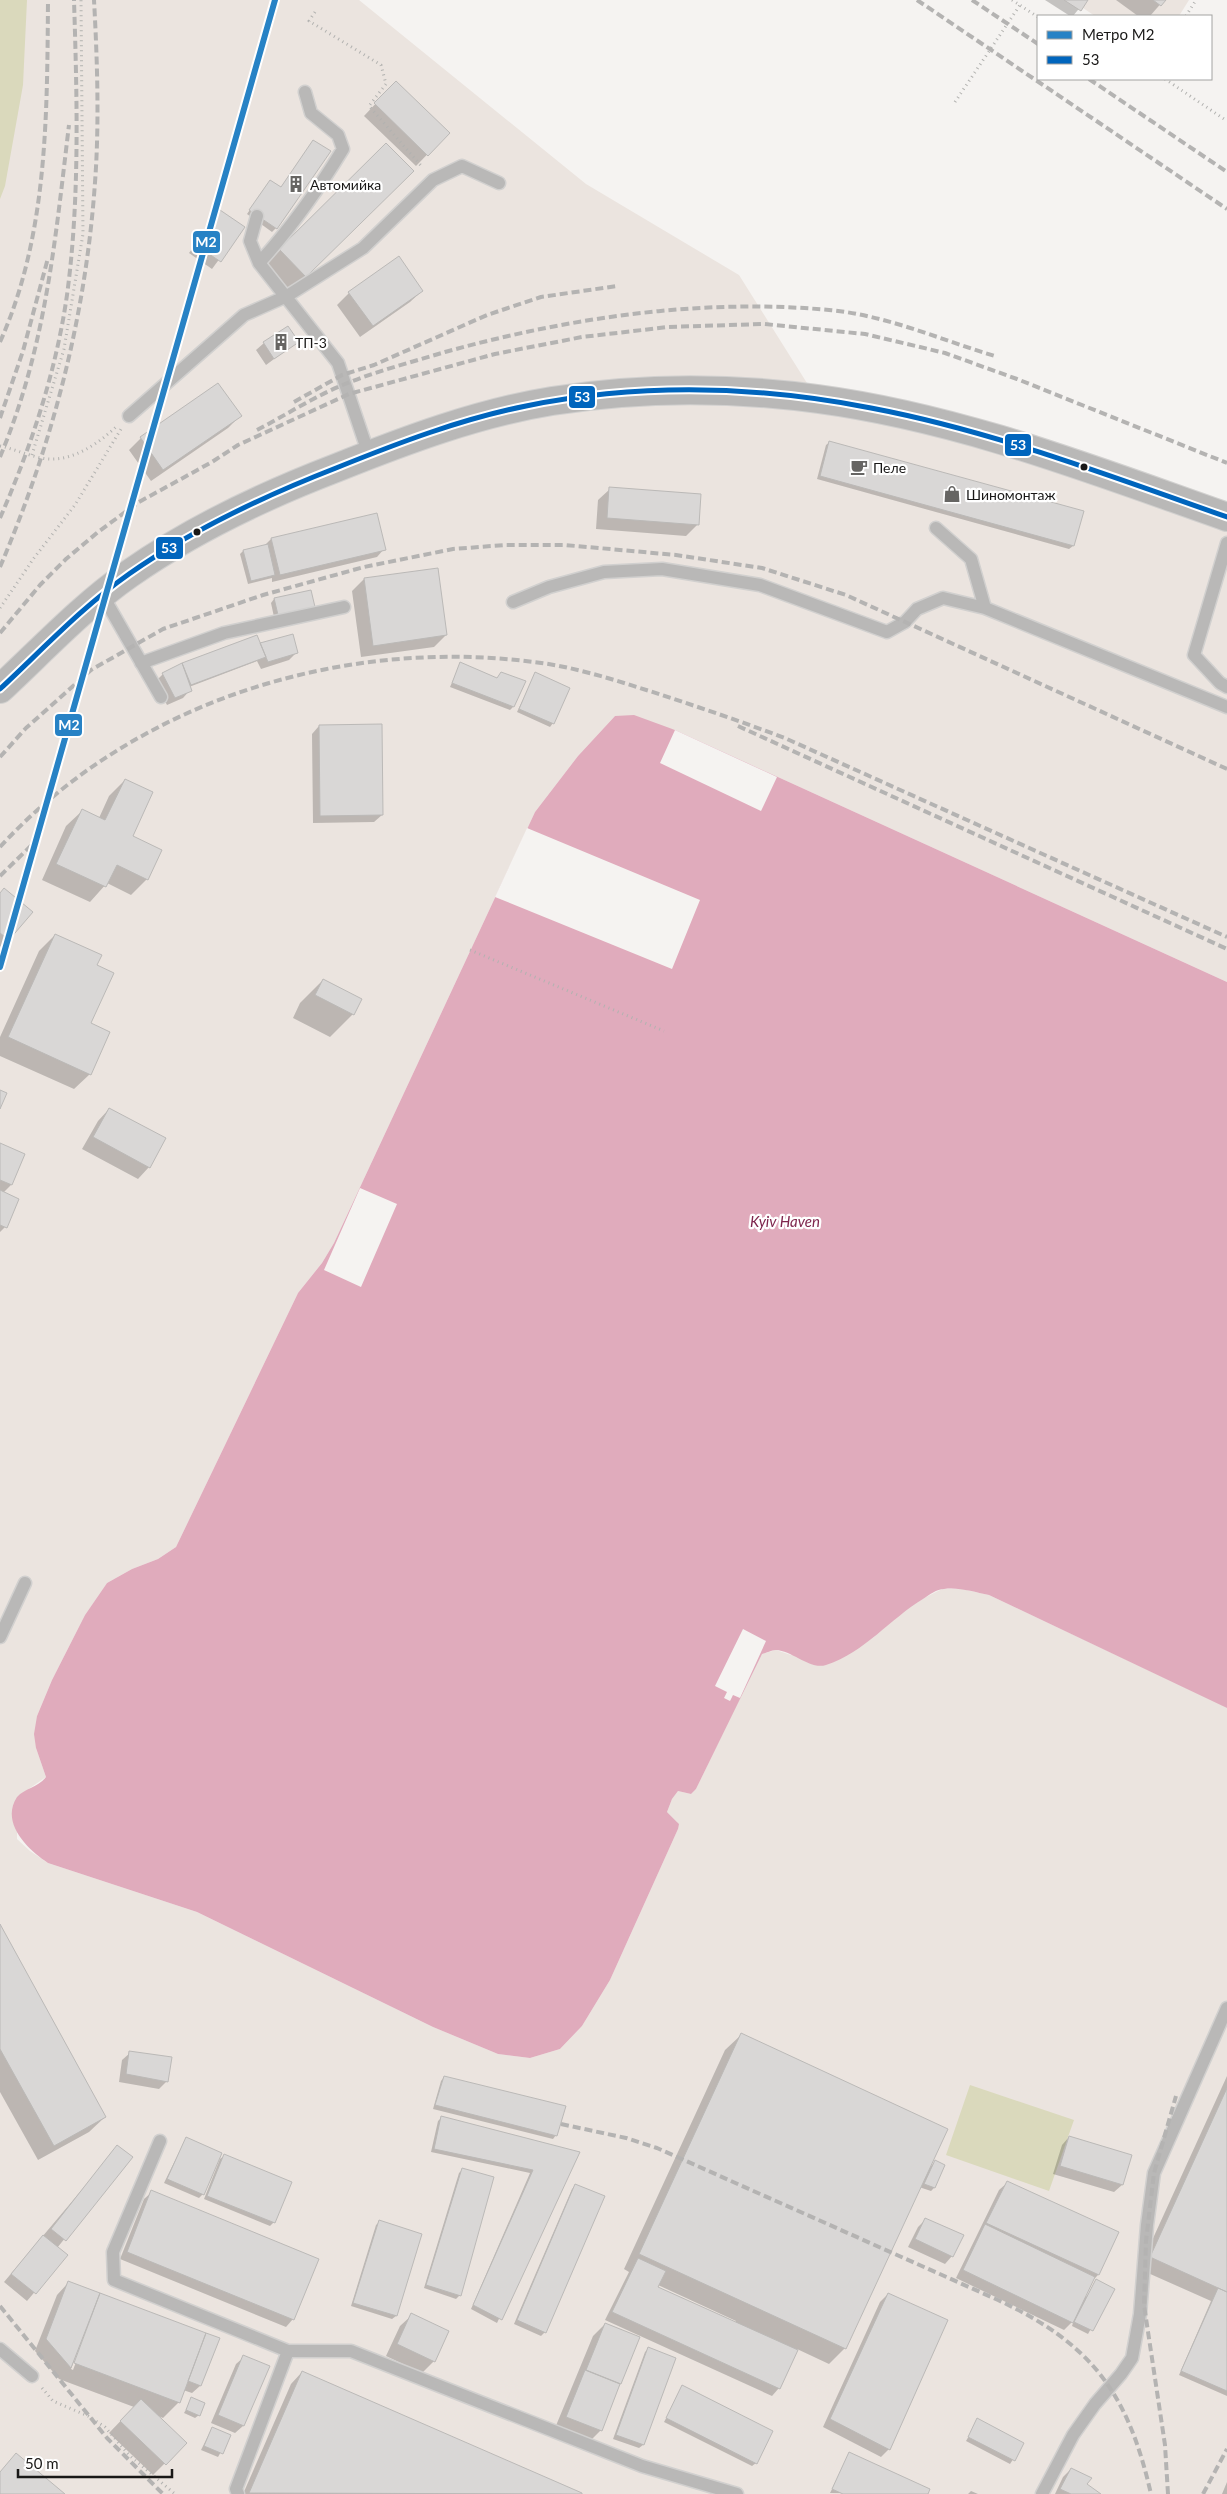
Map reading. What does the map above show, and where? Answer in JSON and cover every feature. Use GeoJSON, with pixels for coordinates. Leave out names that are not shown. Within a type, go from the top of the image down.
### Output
{"type":"FeatureCollection","features":[{"type":"Feature","properties":{"kind":"street"},"geometry":{"type":"LineString","coordinates":[[0,689],[128,575],[218,518],[300,482],[369,455],[472,420],[550,402],[633,391],[716,390],[817,399],[907,414],[1017,444],[1227,517]]}},
{"type":"Feature","properties":{"kind":"lane"},"geometry":{"type":"LineString","coordinates":[[259,263],[289,228],[318,189],[343,149],[338,135],[311,114],[305,92]]}},
{"type":"Feature","properties":{"kind":"lane"},"geometry":{"type":"LineString","coordinates":[[129,416],[244,315],[287,296],[363,248],[434,180],[462,166],[499,182]]}},
{"type":"Feature","properties":{"kind":"lane"},"geometry":{"type":"LineString","coordinates":[[257,216],[250,241],[259,263],[287,296],[338,363],[369,455]]}},
{"type":"Feature","properties":{"kind":"lane"},"geometry":{"type":"LineString","coordinates":[[936,528],[971,558],[984,608]]}},
{"type":"Feature","properties":{"kind":"lane"},"geometry":{"type":"LineString","coordinates":[[1227,543],[1194,655],[1220,684],[1227,687]]}},
{"type":"Feature","properties":{"kind":"lane"},"geometry":{"type":"LineString","coordinates":[[513,602],[549,587],[604,572],[662,569],[760,585],[887,632],[905,622],[917,609],[943,598],[984,608],[1227,707]]}},
{"type":"Feature","properties":{"kind":"lane"},"geometry":{"type":"LineString","coordinates":[[103,596],[161,697]]}},
{"type":"Feature","properties":{"kind":"lane"},"geometry":{"type":"LineString","coordinates":[[141,663],[224,633],[344,607]]}},
{"type":"Feature","properties":{"kind":"lane"},"geometry":{"type":"LineString","coordinates":[[0,1637],[26,1583]]}},
{"type":"Feature","properties":{"kind":"lane"},"geometry":{"type":"LineString","coordinates":[[1042,2494],[1073,2435],[1132,2358],[1140,2314],[1147,2226],[1154,2172],[1227,2008]]}},
{"type":"Feature","properties":{"kind":"lane"},"geometry":{"type":"LineString","coordinates":[[160,2141],[113,2252],[114,2280],[288,2351],[351,2352],[642,2466],[737,2494]]}},
{"type":"Feature","properties":{"kind":"lane"},"geometry":{"type":"LineString","coordinates":[[0,2349],[32,2376]]}},
{"type":"Feature","properties":{"kind":"lane"},"geometry":{"type":"LineString","coordinates":[[238,2494],[236,2489],[288,2351]]}},
{"type":"Feature","properties":{"kind":"path"},"geometry":{"type":"LineString","coordinates":[[32,455],[64,349],[83,234],[81,0]]}},
{"type":"Feature","properties":{"kind":"path"},"geometry":{"type":"LineString","coordinates":[[1012,0],[1037,16]]}},
{"type":"Feature","properties":{"kind":"path"},"geometry":{"type":"LineString","coordinates":[[1187,15],[1196,0]]}},
{"type":"Feature","properties":{"kind":"path"},"geometry":{"type":"LineString","coordinates":[[955,102],[1020,5]]}},
{"type":"Feature","properties":{"kind":"path"},"geometry":{"type":"LineString","coordinates":[[316,12],[309,21],[381,65],[386,84],[369,106],[434,180]]}},
{"type":"Feature","properties":{"kind":"path"},"geometry":{"type":"LineString","coordinates":[[1166,80],[1227,121]]}},
{"type":"Feature","properties":{"kind":"path"},"geometry":{"type":"LineString","coordinates":[[0,446],[42,459],[67,458],[100,442],[129,416]]}},
{"type":"Feature","properties":{"kind":"path"},"geometry":{"type":"LineString","coordinates":[[0,608],[34,558],[75,505],[129,416]]}},
{"type":"Feature","properties":{"kind":"path"},"geometry":{"type":"LineString","coordinates":[[470,950],[664,1031]]}},
{"type":"Feature","properties":{"kind":"path"},"geometry":{"type":"LineString","coordinates":[[32,2376],[54,2401],[105,2426],[129,2455],[175,2494]]}},
{"type":"Feature","properties":{"kind":"shaded area"},"geometry":{"type":"Polygon","coordinates":[[[0,0],[359,0],[586,184],[739,275],[817,399],[1227,517],[1227,982],[675,730],[615,716],[578,756],[535,812],[334,1243],[322,1263],[298,1293],[176,1547],[158,1559],[132,1569],[107,1583],[85,1615],[52,1680],[37,1716],[36,1748],[46,1777],[17,1797],[17,1839],[30,1851],[48,1863],[197,1912],[433,2027],[498,2054],[530,2058],[560,2049],[582,2026],[610,1980],[678,1829],[677,1822],[667,1812],[672,1799],[678,1791],[691,1794],[696,1789],[761,1654],[776,1650],[791,1655],[838,1660],[874,1637],[906,1609],[926,1597],[942,1589],[962,1589],[989,1595],[1220,1704],[1227,1708],[1227,2494],[0,2494],[0,0]]]}},
{"type":"Feature","properties":{"kind":"shaded area"},"geometry":{"type":"Polygon","coordinates":[[[1071,0],[1189,0],[1180,15],[1094,15],[1071,0]]]}},
{"type":"Feature","properties":{"kind":"green space"},"geometry":{"type":"Polygon","coordinates":[[[0,0],[27,0],[23,85],[5,186],[0,199],[0,0]]]}},
{"type":"Feature","properties":{"kind":"green space"},"geometry":{"type":"Polygon","coordinates":[[[970,2085],[1074,2120],[1049,2191],[946,2155],[970,2085]]]}},
{"type":"Feature","properties":{"kind":"water","name":"Kyiv Haven"},"geometry":{"type":"Polygon","coordinates":[[[634,715],[675,730],[1227,982],[1227,1708],[989,1595],[961,1589],[941,1589],[933,1592],[865,1644],[826,1665],[814,1665],[782,1651],[776,1650],[762,1654],[696,1789],[691,1794],[678,1791],[672,1799],[667,1812],[679,1824],[678,1829],[610,1980],[582,2026],[560,2049],[530,2058],[498,2054],[433,2027],[197,1912],[48,1863],[25,1843],[14,1826],[12,1816],[17,1797],[40,1783],[46,1777],[36,1748],[34,1734],[37,1716],[52,1680],[85,1615],[107,1583],[132,1569],[158,1559],[176,1547],[298,1293],[322,1263],[334,1243],[535,812],[578,756],[615,716],[634,715]]]}},
{"type":"Feature","properties":{"kind":"pier"},"geometry":{"type":"Polygon","coordinates":[[[675,730],[777,777],[761,811],[660,763],[675,730]]]}},
{"type":"Feature","properties":{"kind":"pier"},"geometry":{"type":"Polygon","coordinates":[[[527,828],[700,900],[672,969],[495,897],[527,828]]]}},
{"type":"Feature","properties":{"kind":"pier"},"geometry":{"type":"Polygon","coordinates":[[[360,1188],[397,1204],[361,1287],[324,1270],[360,1188]]]}},
{"type":"Feature","properties":{"kind":"pier"},"geometry":{"type":"Polygon","coordinates":[[[743,1629],[766,1641],[740,1698],[733,1695],[730,1701],[724,1698],[727,1692],[715,1686],[743,1629]]]}},
{"type":"Feature","properties":{"kind":"building"},"geometry":{"type":"Polygon","coordinates":[[[1064,0],[1088,0],[1081,11],[1064,0]]]}},
{"type":"Feature","properties":{"kind":"building"},"geometry":{"type":"Polygon","coordinates":[[[1153,0],[1166,0],[1161,6],[1153,0]]]}},
{"type":"Feature","properties":{"kind":"building"},"geometry":{"type":"Polygon","coordinates":[[[396,81],[450,133],[428,156],[374,103],[396,81]]]}},
{"type":"Feature","properties":{"kind":"building","name":"Автомийка"},"geometry":{"type":"Polygon","coordinates":[[[313,140],[331,151],[277,229],[249,210],[270,180],[281,187],[313,140]]]}},
{"type":"Feature","properties":{"kind":"building"},"geometry":{"type":"Polygon","coordinates":[[[386,143],[414,171],[306,277],[279,249],[386,143]]]}},
{"type":"Feature","properties":{"kind":"building"},"geometry":{"type":"Polygon","coordinates":[[[220,210],[245,227],[221,262],[196,245],[220,210]]]}},
{"type":"Feature","properties":{"kind":"building"},"geometry":{"type":"Polygon","coordinates":[[[399,256],[423,291],[373,326],[348,292],[399,256]]]}},
{"type":"Feature","properties":{"kind":"building","name":"ТП-3"},"geometry":{"type":"Polygon","coordinates":[[[288,326],[299,342],[274,359],[263,342],[288,326]]]}},
{"type":"Feature","properties":{"kind":"building"},"geometry":{"type":"Polygon","coordinates":[[[218,383],[242,416],[163,470],[140,437],[218,383]]]}},
{"type":"Feature","properties":{"kind":"building","name":"Шиномонтаж"},"geometry":{"type":"Polygon","coordinates":[[[829,441],[1084,511],[1074,546],[820,476],[829,441]]]}},
{"type":"Feature","properties":{"kind":"building"},"geometry":{"type":"Polygon","coordinates":[[[609,487],[701,494],[699,525],[607,518],[609,487]]]}},
{"type":"Feature","properties":{"kind":"building"},"geometry":{"type":"Polygon","coordinates":[[[377,513],[386,550],[280,575],[271,538],[377,513]]]}},
{"type":"Feature","properties":{"kind":"building"},"geometry":{"type":"Polygon","coordinates":[[[268,544],[275,575],[251,581],[243,550],[268,544]]]}},
{"type":"Feature","properties":{"kind":"building"},"geometry":{"type":"Polygon","coordinates":[[[438,568],[447,635],[373,646],[364,578],[438,568]]]}},
{"type":"Feature","properties":{"kind":"building"},"geometry":{"type":"Polygon","coordinates":[[[311,590],[315,607],[278,615],[274,598],[311,590]]]}},
{"type":"Feature","properties":{"kind":"building"},"geometry":{"type":"Polygon","coordinates":[[[293,634],[298,653],[268,662],[260,643],[293,634]]]}},
{"type":"Feature","properties":{"kind":"building"},"geometry":{"type":"Polygon","coordinates":[[[257,635],[266,657],[191,685],[182,663],[257,635]]]}},
{"type":"Feature","properties":{"kind":"building"},"geometry":{"type":"Polygon","coordinates":[[[460,662],[497,678],[501,672],[526,681],[514,707],[452,683],[460,662]]]}},
{"type":"Feature","properties":{"kind":"building"},"geometry":{"type":"Polygon","coordinates":[[[182,663],[192,691],[175,698],[162,673],[182,663]]]}},
{"type":"Feature","properties":{"kind":"building"},"geometry":{"type":"Polygon","coordinates":[[[535,672],[570,688],[554,724],[519,709],[535,672]]]}},
{"type":"Feature","properties":{"kind":"building"},"geometry":{"type":"Polygon","coordinates":[[[382,724],[383,815],[320,816],[319,725],[382,724]]]}},
{"type":"Feature","properties":{"kind":"building"},"geometry":{"type":"Polygon","coordinates":[[[125,779],[153,792],[133,836],[162,850],[148,880],[117,865],[106,887],[56,864],[82,809],[105,820],[125,779]]]}},
{"type":"Feature","properties":{"kind":"building"},"geometry":{"type":"Polygon","coordinates":[[[4,888],[33,912],[9,940],[0,933],[0,893],[4,888]]]}},
{"type":"Feature","properties":{"kind":"building"},"geometry":{"type":"Polygon","coordinates":[[[55,934],[102,955],[97,965],[114,973],[91,1023],[110,1032],[91,1075],[8,1037],[55,934]]]}},
{"type":"Feature","properties":{"kind":"building"},"geometry":{"type":"Polygon","coordinates":[[[323,979],[362,999],[354,1015],[315,995],[323,979]]]}},
{"type":"Feature","properties":{"kind":"building"},"geometry":{"type":"Polygon","coordinates":[[[0,1090],[7,1093],[0,1109],[0,1090]]]}},
{"type":"Feature","properties":{"kind":"building"},"geometry":{"type":"Polygon","coordinates":[[[109,1108],[166,1138],[150,1168],[93,1137],[109,1108]]]}},
{"type":"Feature","properties":{"kind":"building"},"geometry":{"type":"Polygon","coordinates":[[[0,1143],[25,1154],[12,1185],[0,1180],[0,1143]]]}},
{"type":"Feature","properties":{"kind":"building"},"geometry":{"type":"Polygon","coordinates":[[[0,1190],[19,1199],[7,1228],[0,1225],[0,1190]]]}},
{"type":"Feature","properties":{"kind":"building"},"geometry":{"type":"Polygon","coordinates":[[[0,1924],[106,2117],[54,2146],[0,2049],[0,1924]]]}},
{"type":"Feature","properties":{"kind":"building"},"geometry":{"type":"Polygon","coordinates":[[[741,2033],[948,2129],[846,2349],[639,2254],[741,2033]]]}},
{"type":"Feature","properties":{"kind":"building"},"geometry":{"type":"Polygon","coordinates":[[[129,2051],[172,2057],[168,2082],[126,2074],[129,2051]]]}},
{"type":"Feature","properties":{"kind":"building"},"geometry":{"type":"Polygon","coordinates":[[[444,2076],[566,2106],[557,2136],[435,2105],[444,2076]]]}},
{"type":"Feature","properties":{"kind":"building"},"geometry":{"type":"Polygon","coordinates":[[[1227,2088],[1227,2292],[1150,2257],[1227,2088]]]}},
{"type":"Feature","properties":{"kind":"building"},"geometry":{"type":"Polygon","coordinates":[[[441,2116],[580,2152],[502,2320],[473,2305],[533,2170],[434,2149],[441,2116]]]}},
{"type":"Feature","properties":{"kind":"building"},"geometry":{"type":"Polygon","coordinates":[[[1069,2136],[1132,2155],[1123,2185],[1060,2166],[1069,2136]]]}},
{"type":"Feature","properties":{"kind":"building"},"geometry":{"type":"Polygon","coordinates":[[[186,2137],[222,2153],[204,2195],[167,2179],[186,2137]]]}},
{"type":"Feature","properties":{"kind":"building"},"geometry":{"type":"Polygon","coordinates":[[[117,2145],[133,2157],[66,2241],[51,2229],[117,2145]]]}},
{"type":"Feature","properties":{"kind":"building"},"geometry":{"type":"Polygon","coordinates":[[[224,2154],[292,2182],[275,2223],[207,2196],[224,2154]]]}},
{"type":"Feature","properties":{"kind":"building"},"geometry":{"type":"Polygon","coordinates":[[[935,2160],[945,2165],[935,2188],[924,2184],[935,2160]]]}},
{"type":"Feature","properties":{"kind":"building"},"geometry":{"type":"Polygon","coordinates":[[[462,2168],[494,2177],[461,2296],[426,2285],[462,2168]]]}},
{"type":"Feature","properties":{"kind":"building"},"geometry":{"type":"Polygon","coordinates":[[[1007,2181],[1119,2232],[1099,2275],[986,2223],[1007,2181]]]}},
{"type":"Feature","properties":{"kind":"building"},"geometry":{"type":"Polygon","coordinates":[[[575,2184],[605,2196],[546,2333],[517,2320],[575,2184]]]}},
{"type":"Feature","properties":{"kind":"building"},"geometry":{"type":"Polygon","coordinates":[[[151,2190],[319,2259],[294,2320],[127,2252],[151,2190]]]}},
{"type":"Feature","properties":{"kind":"building"},"geometry":{"type":"Polygon","coordinates":[[[925,2218],[964,2235],[953,2257],[915,2239],[925,2218]]]}},
{"type":"Feature","properties":{"kind":"building"},"geometry":{"type":"Polygon","coordinates":[[[379,2220],[422,2234],[397,2316],[353,2303],[379,2220]]]}},
{"type":"Feature","properties":{"kind":"building"},"geometry":{"type":"Polygon","coordinates":[[[985,2224],[1095,2277],[1073,2323],[963,2270],[985,2224]]]}},
{"type":"Feature","properties":{"kind":"building"},"geometry":{"type":"Polygon","coordinates":[[[43,2235],[68,2255],[36,2294],[11,2274],[43,2235]]]}},
{"type":"Feature","properties":{"kind":"building"},"geometry":{"type":"Polygon","coordinates":[[[638,2258],[666,2271],[658,2287],[798,2350],[780,2389],[612,2312],[638,2258]]]}},
{"type":"Feature","properties":{"kind":"building"},"geometry":{"type":"Polygon","coordinates":[[[1096,2279],[1115,2289],[1093,2331],[1074,2322],[1096,2279]]]}},
{"type":"Feature","properties":{"kind":"building"},"geometry":{"type":"Polygon","coordinates":[[[68,2281],[100,2293],[71,2368],[46,2339],[68,2281]]]}},
{"type":"Feature","properties":{"kind":"building"},"geometry":{"type":"Polygon","coordinates":[[[1218,2288],[1227,2292],[1227,2391],[1181,2371],[1218,2288]]]}},
{"type":"Feature","properties":{"kind":"building"},"geometry":{"type":"Polygon","coordinates":[[[100,2293],[206,2333],[180,2403],[74,2363],[100,2293]]]}},
{"type":"Feature","properties":{"kind":"building"},"geometry":{"type":"Polygon","coordinates":[[[888,2293],[948,2320],[890,2450],[830,2419],[888,2293]]]}},
{"type":"Feature","properties":{"kind":"building"},"geometry":{"type":"Polygon","coordinates":[[[411,2313],[449,2331],[435,2362],[397,2344],[411,2313]]]}},
{"type":"Feature","properties":{"kind":"building"},"geometry":{"type":"Polygon","coordinates":[[[605,2323],[640,2337],[621,2384],[586,2370],[605,2323]]]}},
{"type":"Feature","properties":{"kind":"building"},"geometry":{"type":"Polygon","coordinates":[[[206,2333],[220,2338],[201,2386],[188,2381],[206,2333]]]}},
{"type":"Feature","properties":{"kind":"building"},"geometry":{"type":"Polygon","coordinates":[[[648,2347],[676,2358],[644,2445],[616,2435],[648,2347]]]}},
{"type":"Feature","properties":{"kind":"building"},"geometry":{"type":"Polygon","coordinates":[[[243,2355],[270,2366],[244,2426],[218,2415],[243,2355]]]}},
{"type":"Feature","properties":{"kind":"building"},"geometry":{"type":"Polygon","coordinates":[[[585,2370],[620,2384],[602,2431],[566,2417],[585,2370]]]}},
{"type":"Feature","properties":{"kind":"building"},"geometry":{"type":"Polygon","coordinates":[[[302,2371],[582,2493],[582,2494],[249,2493],[302,2371]]]}},
{"type":"Feature","properties":{"kind":"building"},"geometry":{"type":"Polygon","coordinates":[[[682,2385],[773,2431],[757,2464],[666,2418],[682,2385]]]}},
{"type":"Feature","properties":{"kind":"building"},"geometry":{"type":"Polygon","coordinates":[[[191,2397],[205,2403],[200,2416],[186,2410],[191,2397]]]}},
{"type":"Feature","properties":{"kind":"building"},"geometry":{"type":"Polygon","coordinates":[[[141,2399],[187,2443],[166,2465],[120,2421],[141,2399]]]}},
{"type":"Feature","properties":{"kind":"building"},"geometry":{"type":"Polygon","coordinates":[[[977,2418],[1024,2443],[1015,2461],[968,2437],[977,2418]]]}},
{"type":"Feature","properties":{"kind":"building"},"geometry":{"type":"Polygon","coordinates":[[[212,2427],[231,2435],[223,2454],[204,2446],[212,2427]]]}},
{"type":"Feature","properties":{"kind":"building"},"geometry":{"type":"Polygon","coordinates":[[[849,2452],[930,2489],[928,2494],[843,2494],[832,2489],[849,2452]]]}},
{"type":"Feature","properties":{"kind":"building"},"geometry":{"type":"Polygon","coordinates":[[[16,2453],[65,2494],[0,2494],[0,2472],[16,2453]]]}},
{"type":"Feature","properties":{"kind":"building"},"geometry":{"type":"Polygon","coordinates":[[[1071,2468],[1092,2478],[1087,2484],[1101,2494],[1071,2494],[1060,2489],[1071,2468]]]}},
{"type":"Feature","properties":{"kind":"railway"},"geometry":{"type":"LineString","coordinates":[[0,342],[16,301],[28,260],[36,217],[45,131],[48,0]]}},
{"type":"Feature","properties":{"kind":"railway"},"geometry":{"type":"LineString","coordinates":[[0,518],[22,464],[41,409],[56,352],[67,295],[76,185],[77,110],[74,0]]}},
{"type":"Feature","properties":{"kind":"railway"},"geometry":{"type":"LineString","coordinates":[[0,567],[20,519],[37,470],[66,371],[77,321],[92,219],[96,167],[97,84],[94,0]]}},
{"type":"Feature","properties":{"kind":"railway"},"geometry":{"type":"LineString","coordinates":[[917,0],[1227,209]]}},
{"type":"Feature","properties":{"kind":"railway"},"geometry":{"type":"LineString","coordinates":[[972,0],[1037,43]]}},
{"type":"Feature","properties":{"kind":"railway"},"geometry":{"type":"LineString","coordinates":[[1090,80],[1227,172]]}},
{"type":"Feature","properties":{"kind":"railway"},"geometry":{"type":"LineString","coordinates":[[0,457],[16,416],[38,334],[53,252],[69,125]]}},
{"type":"Feature","properties":{"kind":"railway"},"geometry":{"type":"LineString","coordinates":[[0,418],[23,351],[48,258]]}},
{"type":"Feature","properties":{"kind":"railway"},"geometry":{"type":"LineString","coordinates":[[294,402],[342,375],[374,365],[487,315],[541,297],[617,286]]}},
{"type":"Feature","properties":{"kind":"railway"},"geometry":{"type":"LineString","coordinates":[[257,430],[312,400],[357,379],[445,352],[539,329],[635,314],[683,309],[781,307],[850,313],[913,329],[995,356]]}},
{"type":"Feature","properties":{"kind":"railway"},"geometry":{"type":"LineString","coordinates":[[0,633],[40,585],[66,559],[98,532],[139,502],[212,462],[238,445],[349,394],[495,354],[582,337],[668,327],[764,324],[865,334],[945,353],[1017,379],[1227,463]]}},
{"type":"Feature","properties":{"kind":"railway"},"geometry":{"type":"LineString","coordinates":[[0,757],[26,728],[91,670],[163,629],[263,595],[364,567],[453,549],[505,545],[565,545],[676,555],[762,568],[846,595],[1227,769]]}},
{"type":"Feature","properties":{"kind":"railway"},"geometry":{"type":"LineString","coordinates":[[0,847],[53,796],[112,753],[177,718],[245,691],[315,671],[388,660],[461,657],[534,662],[566,667],[615,680],[787,739],[1227,937]]}},
{"type":"Feature","properties":{"kind":"railway"},"geometry":{"type":"LineString","coordinates":[[738,726],[1227,949]]}},
{"type":"Feature","properties":{"kind":"railway"},"geometry":{"type":"LineString","coordinates":[[0,876],[41,836]]}},
{"type":"Feature","properties":{"kind":"railway"},"geometry":{"type":"LineString","coordinates":[[1168,2494],[1165,2445],[1144,2305],[1146,2241],[1154,2173],[1176,2096]]}},
{"type":"Feature","properties":{"kind":"railway"},"geometry":{"type":"LineString","coordinates":[[561,2124],[626,2138],[657,2148],[998,2300],[1031,2317],[1082,2354],[1101,2376],[1117,2400],[1131,2427],[1142,2458],[1151,2494]]}},
{"type":"Feature","properties":{"kind":"railway"},"geometry":{"type":"LineString","coordinates":[[0,2306],[107,2438],[163,2494]]}},
{"type":"Feature","properties":{"kind":"railway"},"geometry":{"type":"LineString","coordinates":[[1203,2494],[1227,2449]]}},
{"type":"Feature","properties":{"kind":"metro line","name":"M2"},"geometry":{"type":"LineString","coordinates":[[0,967],[275,0]]}},
{"type":"Feature","properties":{"kind":"transit line","name":"53"},"geometry":{"type":"LineString","coordinates":[[0,689],[95,600],[153,558],[204,528],[256,502],[309,479],[430,432],[502,411],[569,399],[612,394],[698,390],[785,395],[871,408],[962,429],[1006,442],[1227,517]]}},
{"type":"Feature","properties":{"kind":"place","name":"Автомийка"},"geometry":{"type":"Point","coordinates":[296,184]}},
{"type":"Feature","properties":{"kind":"place","name":"ТП-3"},"geometry":{"type":"Point","coordinates":[281,342]}},
{"type":"Feature","properties":{"kind":"place","name":"Пеле"},"geometry":{"type":"Point","coordinates":[859,467]}},
{"type":"Feature","properties":{"kind":"place","name":"Шиномонтаж"},"geometry":{"type":"Point","coordinates":[952,494]}}]}
